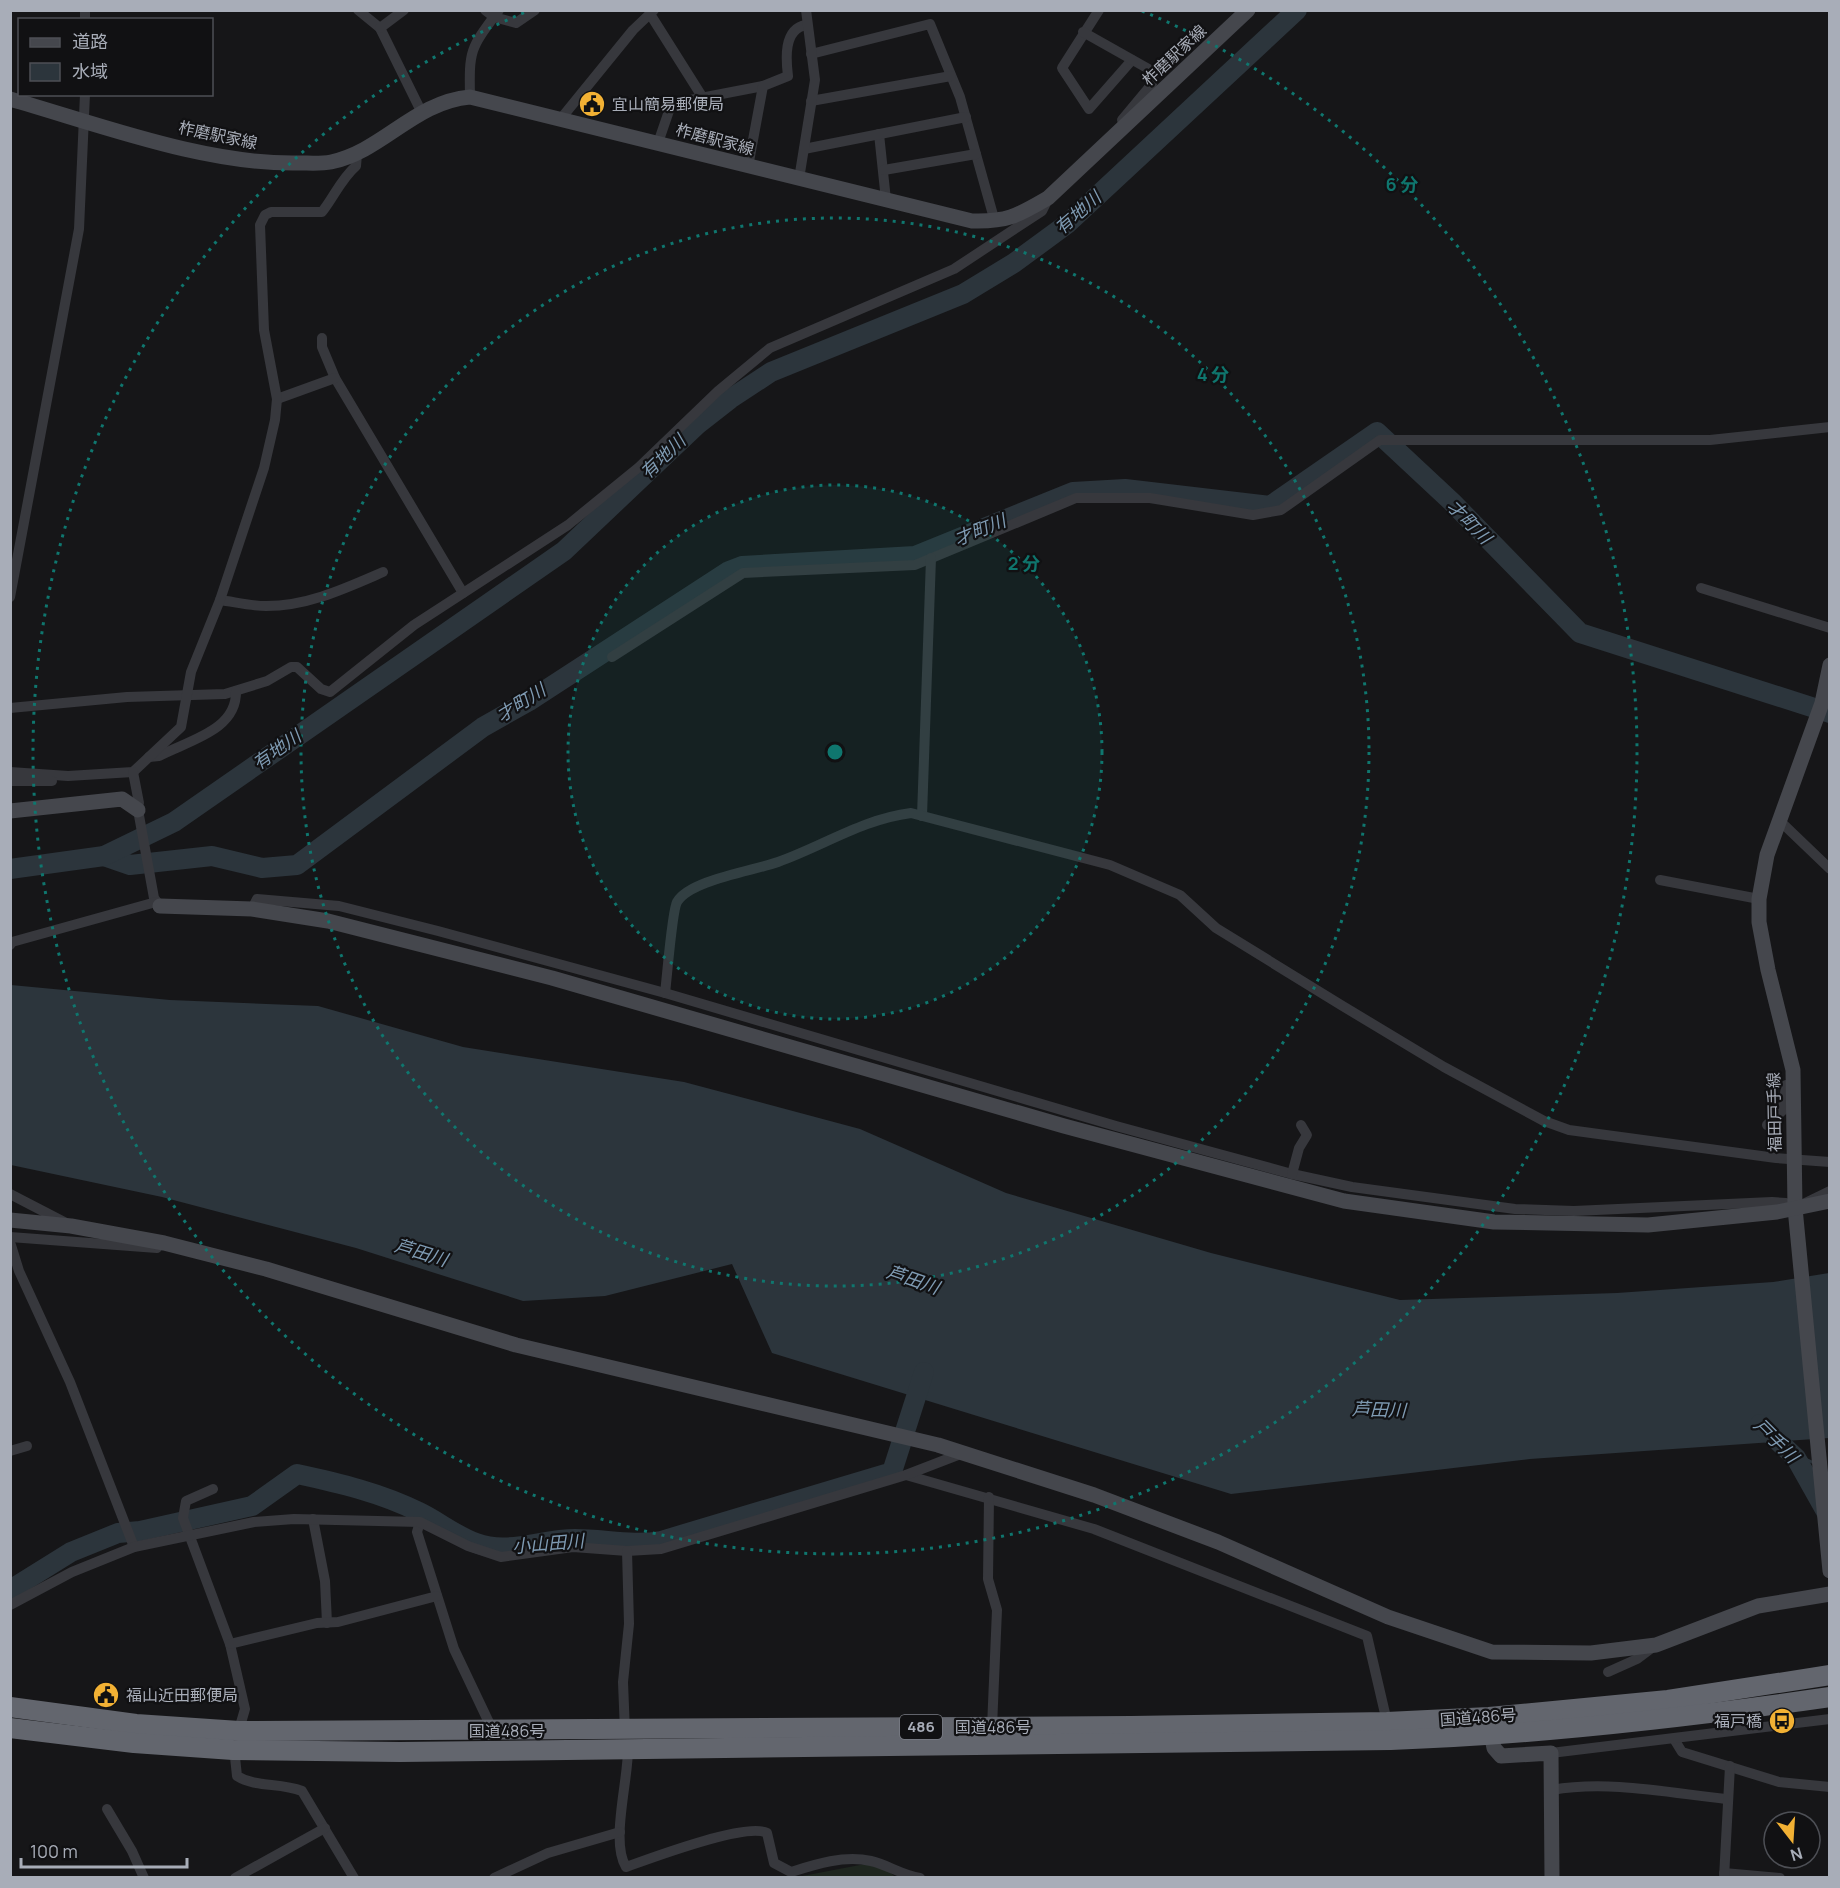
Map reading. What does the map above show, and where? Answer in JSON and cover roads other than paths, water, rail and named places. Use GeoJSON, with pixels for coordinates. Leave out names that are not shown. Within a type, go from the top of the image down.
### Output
{"type":"FeatureCollection","features":[{"type":"Feature","properties":{"kind":"highway","name":"国道486号"},"geometry":{"type":"LineString","coordinates":[[10,1728],[134,1743],[233,1750],[400,1752],[626,1739],[992,1727],[1387,1722],[1489,1717],[1668,1700],[1830,1676]]}},
{"type":"Feature","properties":{"kind":"highway","name":"国道486号"},"geometry":{"type":"LineString","coordinates":[[10,1707],[136,1724],[239,1731],[493,1731],[626,1739],[1145,1744],[1491,1737],[1671,1720],[1830,1697]]}},
{"type":"Feature","properties":{"kind":"street"},"geometry":{"type":"LineString","coordinates":[[358,10],[380,28],[422,111]]}},
{"type":"Feature","properties":{"kind":"street"},"geometry":{"type":"LineString","coordinates":[[380,28],[404,10]]}},
{"type":"Feature","properties":{"kind":"street"},"geometry":{"type":"LineString","coordinates":[[470,97],[469,59],[473,46],[493,13],[516,23],[535,10]]}},
{"type":"Feature","properties":{"kind":"street"},"geometry":{"type":"LineString","coordinates":[[800,179],[815,80],[806,25],[806,10]]}},
{"type":"Feature","properties":{"kind":"street"},"geometry":{"type":"LineString","coordinates":[[1099,10],[1062,68],[1089,109],[1132,60]]}},
{"type":"Feature","properties":{"kind":"street","name":"柞磨駅家線"},"geometry":{"type":"LineString","coordinates":[[10,99],[217,157],[268,164],[330,163],[357,154],[422,111],[456,98],[470,97],[490,100],[559,121],[658,143],[972,221],[995,222],[1012,219],[1048,198],[1248,10]]}},
{"type":"Feature","properties":{"kind":"street"},"geometry":{"type":"LineString","coordinates":[[559,121],[633,30],[652,12],[703,98]]}},
{"type":"Feature","properties":{"kind":"street"},"geometry":{"type":"LineString","coordinates":[[811,54],[930,24],[966,117],[995,222]]}},
{"type":"Feature","properties":{"kind":"street"},"geometry":{"type":"LineString","coordinates":[[658,143],[670,108],[680,102],[763,86],[788,76],[786,47],[801,26],[806,25]]}},
{"type":"Feature","properties":{"kind":"street"},"geometry":{"type":"LineString","coordinates":[[1083,32],[1154,72],[1152,84],[1110,135],[1109,141]]}},
{"type":"Feature","properties":{"kind":"street"},"geometry":{"type":"LineString","coordinates":[[811,101],[951,76]]}},
{"type":"Feature","properties":{"kind":"street"},"geometry":{"type":"LineString","coordinates":[[748,166],[763,86]]}},
{"type":"Feature","properties":{"kind":"street"},"geometry":{"type":"LineString","coordinates":[[10,597],[79,229],[86,121],[85,96]]}},
{"type":"Feature","properties":{"kind":"street"},"geometry":{"type":"LineString","coordinates":[[804,149],[966,117]]}},
{"type":"Feature","properties":{"kind":"street"},"geometry":{"type":"LineString","coordinates":[[879,134],[886,200]]}},
{"type":"Feature","properties":{"kind":"street"},"geometry":{"type":"LineString","coordinates":[[10,772],[68,776],[132,772],[181,727],[191,672],[220,600],[264,468],[275,420],[277,399],[264,330],[260,225],[265,215],[271,212],[322,212],[333,199],[345,176],[356,166],[357,154]]}},
{"type":"Feature","properties":{"kind":"street"},"geometry":{"type":"LineString","coordinates":[[884,170],[976,154]]}},
{"type":"Feature","properties":{"kind":"street"},"geometry":{"type":"LineString","coordinates":[[10,708],[127,697],[225,694],[267,681],[291,667],[297,667],[321,689],[330,692],[414,626],[568,525],[639,466],[718,391],[770,348],[954,268],[1042,211],[1048,198]]}},
{"type":"Feature","properties":{"kind":"street"},"geometry":{"type":"LineString","coordinates":[[322,338],[322,348],[335,378],[463,594]]}},
{"type":"Feature","properties":{"kind":"street"},"geometry":{"type":"LineString","coordinates":[[277,399],[335,378]]}},
{"type":"Feature","properties":{"kind":"street"},"geometry":{"type":"LineString","coordinates":[[612,657],[743,573],[915,565],[1076,498],[1150,498],[1253,515],[1281,510],[1380,440],[1710,440],[1830,427]]}},
{"type":"Feature","properties":{"kind":"street"},"geometry":{"type":"LineString","coordinates":[[922,816],[931,558]]}},
{"type":"Feature","properties":{"kind":"street"},"geometry":{"type":"LineString","coordinates":[[220,600],[266,606],[293,604],[324,596],[383,572]]}},
{"type":"Feature","properties":{"kind":"street"},"geometry":{"type":"LineString","coordinates":[[1701,588],[1830,628]]}},
{"type":"Feature","properties":{"kind":"street","name":"福田戸手線"},"geometry":{"type":"LineString","coordinates":[[1830,665],[1819,712],[1767,855],[1759,899],[1761,932],[1794,1083],[1795,1211],[1830,1572]]}},
{"type":"Feature","properties":{"kind":"street"},"geometry":{"type":"LineString","coordinates":[[149,757],[159,756],[224,724],[236,705],[236,691]]}},
{"type":"Feature","properties":{"kind":"street"},"geometry":{"type":"LineString","coordinates":[[132,772],[156,902]]}},
{"type":"Feature","properties":{"kind":"street"},"geometry":{"type":"LineString","coordinates":[[10,781],[52,781],[68,776]]}},
{"type":"Feature","properties":{"kind":"street"},"geometry":{"type":"LineString","coordinates":[[10,811],[122,799],[137,808]]}},
{"type":"Feature","properties":{"kind":"street"},"geometry":{"type":"LineString","coordinates":[[665,993],[676,903],[688,889],[778,862],[859,826],[891,816],[911,813],[1110,865],[1180,895],[1216,928],[1435,1061],[1544,1121],[1569,1130],[1830,1162]]}},
{"type":"Feature","properties":{"kind":"street"},"geometry":{"type":"LineString","coordinates":[[1780,821],[1830,869]]}},
{"type":"Feature","properties":{"kind":"street"},"geometry":{"type":"LineString","coordinates":[[1660,880],[1759,899]]}},
{"type":"Feature","properties":{"kind":"street"},"geometry":{"type":"LineString","coordinates":[[252,909],[257,900],[339,906],[665,993],[1116,1126],[1292,1174],[1352,1187],[1515,1209],[1574,1211],[1772,1202],[1786,1203],[1795,1211]]}},
{"type":"Feature","properties":{"kind":"street"},"geometry":{"type":"LineString","coordinates":[[10,945],[12,942],[156,902],[252,909],[328,921],[552,978],[1064,1126],[1344,1201],[1494,1222],[1648,1225],[1795,1211],[1830,1201]]}},
{"type":"Feature","properties":{"kind":"street"},"geometry":{"type":"LineString","coordinates":[[1767,1125],[1784,1110],[1786,1085],[1794,1083]]}},
{"type":"Feature","properties":{"kind":"street"},"geometry":{"type":"LineString","coordinates":[[1292,1174],[1299,1148],[1307,1135],[1300,1125]]}},
{"type":"Feature","properties":{"kind":"street"},"geometry":{"type":"LineString","coordinates":[[1352,1187],[1354,1192],[1372,1200],[1376,1206]]}},
{"type":"Feature","properties":{"kind":"street"},"geometry":{"type":"LineString","coordinates":[[1795,1211],[1830,1191]]}},
{"type":"Feature","properties":{"kind":"street"},"geometry":{"type":"LineString","coordinates":[[10,1194],[71,1226]]}},
{"type":"Feature","properties":{"kind":"street"},"geometry":{"type":"LineString","coordinates":[[10,1220],[71,1226],[164,1243],[266,1269],[516,1344],[964,1453],[1094,1495],[1218,1542],[1388,1617],[1492,1652],[1591,1653],[1656,1645],[1758,1606],[1830,1594]]}},
{"type":"Feature","properties":{"kind":"street"},"geometry":{"type":"LineString","coordinates":[[10,1237],[159,1248],[164,1243]]}},
{"type":"Feature","properties":{"kind":"street"},"geometry":{"type":"LineString","coordinates":[[10,1242],[14,1263],[70,1382],[129,1537]]}},
{"type":"Feature","properties":{"kind":"street"},"geometry":{"type":"LineString","coordinates":[[10,1451],[27,1446]]}},
{"type":"Feature","properties":{"kind":"street"},"geometry":{"type":"LineString","coordinates":[[10,1605],[72,1572],[129,1537],[189,1532],[254,1522],[313,1520],[420,1522],[468,1546],[501,1557],[573,1547],[627,1551],[661,1549],[906,1475],[964,1453]]}},
{"type":"Feature","properties":{"kind":"street"},"geometry":{"type":"LineString","coordinates":[[906,1475],[1094,1529],[1367,1636],[1387,1722]]}},
{"type":"Feature","properties":{"kind":"street"},"geometry":{"type":"LineString","coordinates":[[213,1489],[186,1501],[183,1518],[230,1644],[245,1708],[233,1750],[237,1776],[248,1783],[288,1785],[302,1791],[354,1878]]}},
{"type":"Feature","properties":{"kind":"street"},"geometry":{"type":"LineString","coordinates":[[989,1497],[988,1579],[997,1610],[992,1727]]}},
{"type":"Feature","properties":{"kind":"street"},"geometry":{"type":"LineString","coordinates":[[313,1520],[325,1581],[327,1623]]}},
{"type":"Feature","properties":{"kind":"street"},"geometry":{"type":"LineString","coordinates":[[420,1522],[417,1532],[454,1649],[493,1731]]}},
{"type":"Feature","properties":{"kind":"street"},"geometry":{"type":"LineString","coordinates":[[627,1551],[629,1624],[623,1682],[628,1777],[620,1832],[621,1860],[626,1866],[720,1837],[760,1829],[767,1833],[774,1863],[791,1872],[824,1861],[870,1861],[920,1878]]}},
{"type":"Feature","properties":{"kind":"street"},"geometry":{"type":"LineString","coordinates":[[230,1644],[437,1596]]}},
{"type":"Feature","properties":{"kind":"street"},"geometry":{"type":"LineString","coordinates":[[1608,1672],[1637,1659],[1656,1645]]}},
{"type":"Feature","properties":{"kind":"street"},"geometry":{"type":"LineString","coordinates":[[1489,1717],[1494,1748],[1501,1756],[1551,1754],[1830,1719]]}},
{"type":"Feature","properties":{"kind":"street"},"geometry":{"type":"LineString","coordinates":[[1674,1739],[1682,1752],[1779,1782],[1830,1787]]}},
{"type":"Feature","properties":{"kind":"street"},"geometry":{"type":"LineString","coordinates":[[1551,1754],[1552,1878]]}},
{"type":"Feature","properties":{"kind":"street"},"geometry":{"type":"LineString","coordinates":[[1730,1766],[1726,1799],[1724,1875],[1780,1878]]}},
{"type":"Feature","properties":{"kind":"street"},"geometry":{"type":"LineString","coordinates":[[1552,1790],[1570,1786],[1726,1799]]}},
{"type":"Feature","properties":{"kind":"street"},"geometry":{"type":"LineString","coordinates":[[107,1809],[132,1851],[144,1878]]}},
{"type":"Feature","properties":{"kind":"street"},"geometry":{"type":"LineString","coordinates":[[235,1878],[325,1828]]}},
{"type":"Feature","properties":{"kind":"street"},"geometry":{"type":"LineString","coordinates":[[497,1877],[548,1853],[620,1832]]}},
{"type":"Feature","properties":{"kind":"water","name":"芦田川"},"geometry":{"type":"Polygon","coordinates":[[[11,985],[170,1000],[318,1006],[463,1047],[684,1082],[860,1129],[1006,1193],[1211,1253],[1400,1300],[1617,1293],[1773,1282],[1829,1273],[1829,1438],[1530,1459],[1231,1494],[772,1353],[732,1264],[605,1296],[523,1301],[356,1248],[162,1197],[11,1165],[11,985]]]}},
{"type":"Feature","properties":{"kind":"waterway","name":"有地川"},"geometry":{"type":"LineString","coordinates":[[10,869],[104,856],[174,822],[564,551],[698,424],[730,399],[771,372],[963,294],[1014,263],[1067,224],[1297,10]]}},
{"type":"Feature","properties":{"kind":"waterway","name":"才町川"},"geometry":{"type":"LineString","coordinates":[[104,856],[130,865],[212,856],[262,868],[297,865],[483,727],[529,701],[729,571],[742,566],[915,556],[1073,492],[1125,489],[1270,506],[1377,432],[1452,502],[1580,633],[1830,713]]}},
{"type":"Feature","properties":{"kind":"waterway","name":"小山田川"},"geometry":{"type":"LineString","coordinates":[[10,1590],[71,1552],[118,1533],[140,1531],[252,1506],[297,1474],[390,1499],[469,1540],[488,1546],[513,1547],[575,1539],[629,1543],[661,1541],[892,1472],[924,1372]]}},
{"type":"Feature","properties":{"kind":"waterway","name":"戸手川"},"geometry":{"type":"LineString","coordinates":[[1760,1424],[1796,1458],[1828,1515]]}},
{"type":"Feature","properties":{"kind":"waterway","name":"戸手川"},"geometry":{"type":"LineString","coordinates":[[1781,1440],[1799,1456],[1814,1463]]}},
{"type":"Feature","properties":{"kind":"place","name":"宜山簡易郵便局"},"geometry":{"type":"Point","coordinates":[592,104]}},
{"type":"Feature","properties":{"kind":"place","name":"福山近田郵便局"},"geometry":{"type":"Point","coordinates":[106,1695]}},
{"type":"Feature","properties":{"kind":"place","name":"福戸橋"},"geometry":{"type":"Point","coordinates":[1782,1721]}}]}
